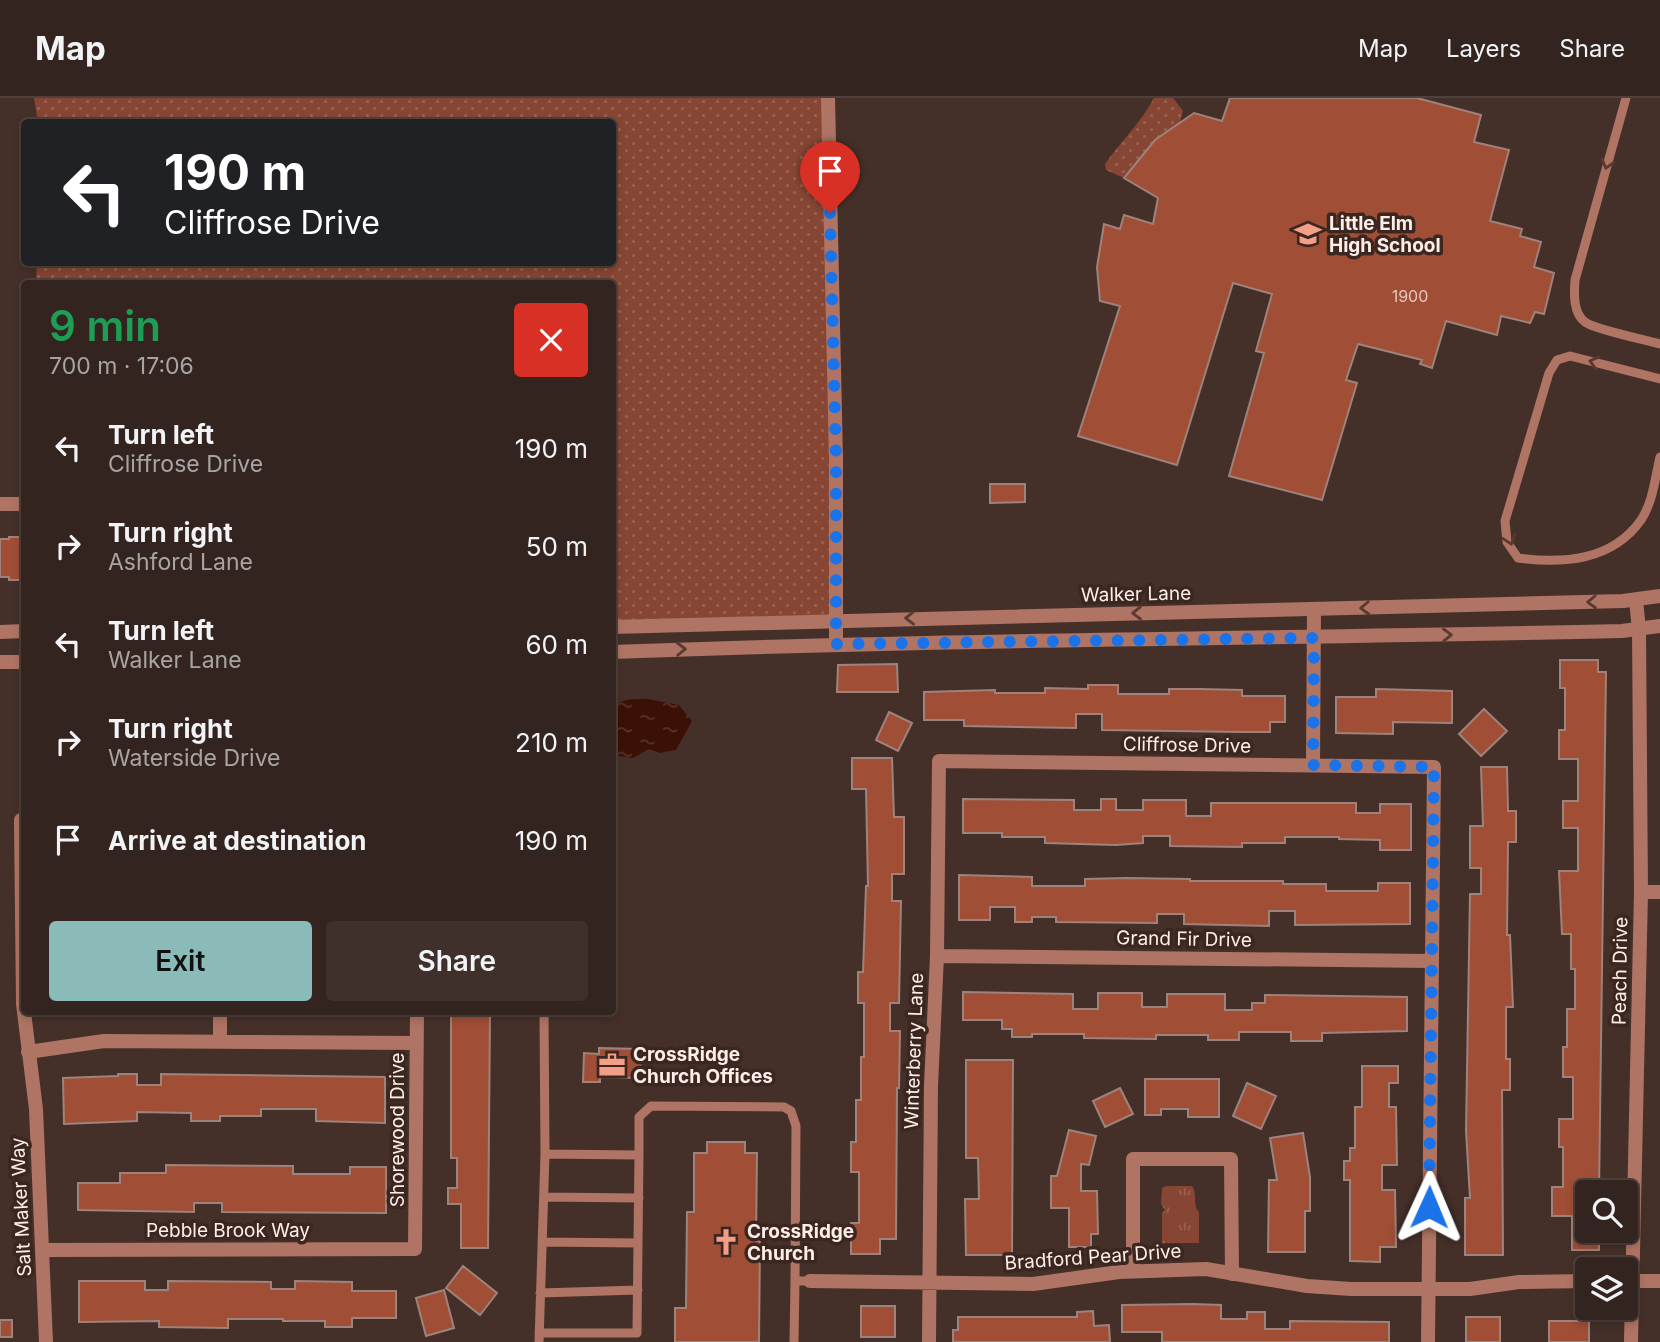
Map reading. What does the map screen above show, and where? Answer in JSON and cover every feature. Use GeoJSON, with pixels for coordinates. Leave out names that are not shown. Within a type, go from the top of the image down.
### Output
{"type":"FeatureCollection","features":[{"type":"Feature","properties":{"kind":"street"},"geometry":{"type":"LineString","coordinates":[[828,98],[836,459],[836,644]]}},
{"type":"Feature","properties":{"kind":"street"},"geometry":{"type":"LineString","coordinates":[[0,504],[21,504]]}},
{"type":"Feature","properties":{"kind":"street","name":"Walker Lane"},"geometry":{"type":"LineString","coordinates":[[616,627],[1636,600],[1660,596]]}},
{"type":"Feature","properties":{"kind":"street","name":"Peach Drive"},"geometry":{"type":"LineString","coordinates":[[1630,1257],[1641,892],[1639,630],[1636,600]]}},
{"type":"Feature","properties":{"kind":"street"},"geometry":{"type":"LineString","coordinates":[[1313,765],[1314,609]]}},
{"type":"Feature","properties":{"kind":"street"},"geometry":{"type":"LineString","coordinates":[[616,652],[836,644],[1314,638],[1639,630],[1660,626]]}},
{"type":"Feature","properties":{"kind":"street"},"geometry":{"type":"LineString","coordinates":[[0,632],[21,631]]}},
{"type":"Feature","properties":{"kind":"street"},"geometry":{"type":"LineString","coordinates":[[0,662],[21,662]]}},
{"type":"Feature","properties":{"kind":"street","name":"Cliffrose Drive"},"geometry":{"type":"LineString","coordinates":[[939,761],[1434,767],[1432,961]]}},
{"type":"Feature","properties":{"kind":"street","name":"Winterberry Lane"},"geometry":{"type":"LineString","coordinates":[[929,1342],[931,1086],[937,956],[939,761]]}},
{"type":"Feature","properties":{"kind":"street"},"geometry":{"type":"LineString","coordinates":[[1641,892],[1660,892]]}},
{"type":"Feature","properties":{"kind":"street","name":"Grand Fir Drive"},"geometry":{"type":"LineString","coordinates":[[937,956],[1432,961]]}},
{"type":"Feature","properties":{"kind":"street"},"geometry":{"type":"LineString","coordinates":[[1428,1342],[1432,961]]}},
{"type":"Feature","properties":{"kind":"street","name":"Salt Maker Way"},"geometry":{"type":"LineString","coordinates":[[24,1015],[36,1110],[46,1342]]}},
{"type":"Feature","properties":{"kind":"street"},"geometry":{"type":"LineString","coordinates":[[220,1015],[220,1041]]}},
{"type":"Feature","properties":{"kind":"street","name":"Shorewood Drive"},"geometry":{"type":"LineString","coordinates":[[415,1249],[417,1015]]}},
{"type":"Feature","properties":{"kind":"street"},"geometry":{"type":"LineString","coordinates":[[28,1052],[104,1041],[416,1043]]}},
{"type":"Feature","properties":{"kind":"street"},"geometry":{"type":"LineString","coordinates":[[1133,1271],[1133,1159],[1231,1159],[1232,1273]]}},
{"type":"Feature","properties":{"kind":"street","name":"Pebble Brook Way"},"geometry":{"type":"LineString","coordinates":[[42,1250],[415,1249]]}},
{"type":"Feature","properties":{"kind":"street","name":"Bradford Pear Drive"},"geometry":{"type":"LineString","coordinates":[[810,1281],[1033,1284],[1078,1276],[1133,1271],[1206,1269],[1307,1286],[1470,1289],[1519,1282],[1575,1281]]}},
{"type":"Feature","properties":{"kind":"street"},"geometry":{"type":"LineString","coordinates":[[1638,1281],[1660,1281]]}},
{"type":"Feature","properties":{"kind":"street","name":"Peach Drive"},"geometry":{"type":"LineString","coordinates":[[1630,1320],[1631,1342]]}},
{"type":"Feature","properties":{"kind":"lane"},"geometry":{"type":"LineString","coordinates":[[1626,98],[1575,281],[1574,296],[1577,312],[1585,323],[1660,344]]}},
{"type":"Feature","properties":{"kind":"lane"},"geometry":{"type":"LineString","coordinates":[[1660,379],[1570,356],[1558,360],[1549,373],[1505,521],[1507,542],[1518,558],[1540,561],[1567,561],[1609,549],[1625,537],[1641,519],[1651,497],[1660,457]]}},
{"type":"Feature","properties":{"kind":"lane"},"geometry":{"type":"LineString","coordinates":[[544,1015],[545,1154],[539,1337],[637,1333],[639,1117],[651,1106],[784,1107],[791,1111],[796,1126],[794,1342]]}},
{"type":"Feature","properties":{"kind":"lane"},"geometry":{"type":"LineString","coordinates":[[545,1154],[639,1155]]}},
{"type":"Feature","properties":{"kind":"lane"},"geometry":{"type":"LineString","coordinates":[[544,1196],[639,1198]]}},
{"type":"Feature","properties":{"kind":"lane"},"geometry":{"type":"LineString","coordinates":[[542,1242],[638,1243]]}},
{"type":"Feature","properties":{"kind":"lane"},"geometry":{"type":"LineString","coordinates":[[795,1281],[810,1281]]}},
{"type":"Feature","properties":{"kind":"lane"},"geometry":{"type":"LineString","coordinates":[[540,1293],[638,1290]]}},
{"type":"Feature","properties":{"kind":"green space"},"geometry":{"type":"Polygon","coordinates":[[[34,98],[825,98],[836,620],[616,624],[616,280],[36,280],[37,266],[616,266],[616,119],[38,119],[34,98]]]}},
{"type":"Feature","properties":{"kind":"green space"},"geometry":{"type":"Polygon","coordinates":[[[1154,98],[1173,98],[1183,111],[1180,123],[1155,140],[1124,178],[1106,170],[1105,164],[1154,98]]]}},
{"type":"Feature","properties":{"kind":"green space"},"geometry":{"type":"Polygon","coordinates":[[[1192,1186],[1199,1212],[1199,1243],[1162,1243],[1162,1213],[1165,1210],[1161,1204],[1162,1188],[1192,1186]]]}},
{"type":"Feature","properties":{"kind":"water"},"geometry":{"type":"Polygon","coordinates":[[[625,700],[679,705],[692,721],[676,750],[660,753],[649,749],[633,758],[616,755],[616,707],[625,700]]]}},
{"type":"Feature","properties":{"kind":"building","name":"Little Elm High School"},"geometry":{"type":"Polygon","coordinates":[[[1230,98],[1417,98],[1481,115],[1474,142],[1509,150],[1490,221],[1522,229],[1520,236],[1541,242],[1534,267],[1554,273],[1544,314],[1535,312],[1530,323],[1501,316],[1497,335],[1446,321],[1432,368],[1420,364],[1422,360],[1358,344],[1346,380],[1357,383],[1322,500],[1229,476],[1264,353],[1256,351],[1272,294],[1233,283],[1177,465],[1078,436],[1120,306],[1100,301],[1097,267],[1104,224],[1120,229],[1124,215],[1153,224],[1158,198],[1124,178],[1155,140],[1194,113],[1222,121],[1230,98]]]}},
{"type":"Feature","properties":{"kind":"building"},"geometry":{"type":"Polygon","coordinates":[[[990,484],[1025,484],[1025,502],[990,503],[990,484]]]}},
{"type":"Feature","properties":{"kind":"building"},"geometry":{"type":"Polygon","coordinates":[[[21,537],[21,580],[0,577],[0,539],[21,537]]]}},
{"type":"Feature","properties":{"kind":"building"},"geometry":{"type":"Polygon","coordinates":[[[1560,660],[1598,660],[1598,672],[1606,672],[1599,1180],[1575,1180],[1575,1243],[1599,1243],[1599,1250],[1572,1250],[1572,1216],[1552,1216],[1552,1187],[1563,1187],[1563,1147],[1559,1147],[1559,1119],[1573,1119],[1573,1077],[1563,1077],[1563,1047],[1567,1047],[1567,1009],[1575,1009],[1575,969],[1571,969],[1571,934],[1562,934],[1559,871],[1578,871],[1578,828],[1563,828],[1563,801],[1578,801],[1578,759],[1559,759],[1559,730],[1565,730],[1565,688],[1560,688],[1560,660]]]}},
{"type":"Feature","properties":{"kind":"building"},"geometry":{"type":"Polygon","coordinates":[[[897,664],[898,692],[837,692],[838,665],[897,664]]]}},
{"type":"Feature","properties":{"kind":"building"},"geometry":{"type":"Polygon","coordinates":[[[1088,685],[1118,685],[1118,694],[1169,694],[1169,689],[1200,689],[1242,690],[1242,696],[1285,696],[1285,722],[1270,722],[1270,732],[1242,732],[1102,730],[1102,714],[1076,714],[1076,728],[964,726],[964,720],[924,720],[924,692],[995,690],[995,693],[1045,693],[1045,688],[1088,689],[1088,685]]]}},
{"type":"Feature","properties":{"kind":"building"},"geometry":{"type":"Polygon","coordinates":[[[1376,689],[1452,691],[1452,723],[1393,722],[1393,734],[1336,733],[1336,697],[1376,697],[1376,689]]]}},
{"type":"Feature","properties":{"kind":"building"},"geometry":{"type":"Polygon","coordinates":[[[1484,709],[1507,731],[1481,756],[1459,734],[1484,709]]]}},
{"type":"Feature","properties":{"kind":"building"},"geometry":{"type":"Polygon","coordinates":[[[889,712],[912,723],[898,751],[876,740],[889,712]]]}},
{"type":"Feature","properties":{"kind":"building"},"geometry":{"type":"Polygon","coordinates":[[[852,758],[892,758],[894,817],[904,817],[904,874],[892,874],[892,901],[901,901],[899,1003],[890,1003],[890,1031],[900,1031],[896,1239],[880,1239],[880,1254],[851,1254],[851,1223],[859,1223],[859,1172],[851,1172],[851,1142],[856,1142],[856,1100],[861,1100],[861,1057],[864,1057],[864,1003],[858,1003],[858,972],[863,972],[868,886],[866,789],[852,789],[852,758]]]}},
{"type":"Feature","properties":{"kind":"building"},"geometry":{"type":"Polygon","coordinates":[[[1481,767],[1507,767],[1508,811],[1516,811],[1516,842],[1508,842],[1507,935],[1510,935],[1513,1007],[1506,1007],[1506,1059],[1510,1059],[1510,1090],[1502,1090],[1503,1255],[1465,1255],[1465,1198],[1470,1198],[1466,1131],[1470,894],[1481,894],[1481,868],[1470,868],[1470,826],[1483,826],[1481,767]]]}},
{"type":"Feature","properties":{"kind":"building"},"geometry":{"type":"Polygon","coordinates":[[[963,799],[1074,800],[1074,810],[1101,810],[1101,799],[1116,799],[1116,810],[1143,810],[1143,800],[1186,800],[1186,816],[1211,816],[1211,803],[1356,803],[1356,813],[1380,813],[1380,804],[1411,804],[1411,850],[1380,850],[1380,840],[1339,837],[1285,837],[1285,843],[1242,843],[1242,847],[1170,846],[1170,836],[1143,836],[1143,843],[1116,845],[1045,843],[1045,837],[963,833],[963,799]]]}},
{"type":"Feature","properties":{"kind":"building"},"geometry":{"type":"Polygon","coordinates":[[[959,875],[1032,877],[1032,886],[1085,886],[1085,879],[1127,878],[1283,881],[1283,884],[1326,884],[1326,891],[1378,891],[1378,883],[1410,883],[1410,924],[1295,925],[1295,911],[1269,911],[1269,926],[1184,924],[1184,914],[1157,914],[1157,923],[1056,922],[1056,917],[1032,917],[1032,922],[1015,922],[1015,907],[990,907],[990,920],[959,920],[959,875]]]}},
{"type":"Feature","properties":{"kind":"building"},"geometry":{"type":"Polygon","coordinates":[[[963,992],[1073,994],[1073,1009],[1098,1009],[1098,993],[1142,993],[1142,1007],[1167,1007],[1167,994],[1225,994],[1225,1010],[1252,1010],[1252,1003],[1265,1003],[1265,995],[1407,997],[1407,1031],[1322,1033],[1322,1041],[1291,1041],[1291,1032],[1239,1032],[1239,1040],[1208,1040],[1208,1035],[1156,1035],[1156,1039],[1084,1038],[1084,1034],[1032,1034],[1032,1037],[1012,1037],[1012,1029],[1002,1029],[1002,1020],[963,1020],[963,992]]]}},
{"type":"Feature","properties":{"kind":"building"},"geometry":{"type":"Polygon","coordinates":[[[451,1015],[490,1015],[488,1248],[461,1248],[461,1204],[448,1204],[448,1188],[457,1188],[457,1158],[451,1158],[451,1015]]]}},
{"type":"Feature","properties":{"kind":"building","name":"CrossRidge Church Offices"},"geometry":{"type":"Polygon","coordinates":[[[599,1048],[641,1049],[640,1078],[600,1077],[600,1082],[583,1082],[584,1053],[599,1054],[599,1048]]]}},
{"type":"Feature","properties":{"kind":"building"},"geometry":{"type":"Polygon","coordinates":[[[966,1060],[1013,1060],[1012,1255],[966,1255],[965,1199],[979,1199],[978,1158],[966,1158],[966,1060]]]}},
{"type":"Feature","properties":{"kind":"building"},"geometry":{"type":"Polygon","coordinates":[[[1362,1066],[1398,1066],[1398,1083],[1389,1083],[1389,1107],[1396,1107],[1397,1165],[1382,1165],[1382,1190],[1395,1190],[1396,1247],[1380,1247],[1380,1262],[1350,1261],[1350,1180],[1344,1180],[1344,1161],[1350,1161],[1350,1148],[1355,1148],[1355,1107],[1362,1107],[1362,1066]]]}},
{"type":"Feature","properties":{"kind":"building"},"geometry":{"type":"Polygon","coordinates":[[[137,1074],[137,1085],[161,1085],[161,1074],[385,1077],[385,1123],[316,1121],[316,1109],[261,1109],[261,1116],[220,1116],[220,1121],[191,1121],[191,1113],[137,1112],[137,1121],[64,1124],[63,1078],[137,1074]]]}},
{"type":"Feature","properties":{"kind":"building"},"geometry":{"type":"Polygon","coordinates":[[[1145,1079],[1219,1079],[1219,1117],[1188,1117],[1188,1109],[1161,1109],[1161,1115],[1145,1115],[1145,1079]]]}},
{"type":"Feature","properties":{"kind":"building"},"geometry":{"type":"Polygon","coordinates":[[[1247,1083],[1276,1096],[1261,1129],[1233,1116],[1247,1083]]]}},
{"type":"Feature","properties":{"kind":"building"},"geometry":{"type":"Polygon","coordinates":[[[1120,1088],[1133,1114],[1105,1127],[1093,1101],[1120,1088]]]}},
{"type":"Feature","properties":{"kind":"building"},"geometry":{"type":"Polygon","coordinates":[[[1069,1130],[1096,1136],[1089,1165],[1081,1164],[1081,1191],[1097,1191],[1098,1234],[1091,1234],[1091,1247],[1069,1247],[1069,1208],[1051,1208],[1051,1176],[1057,1176],[1069,1130]]]}},
{"type":"Feature","properties":{"kind":"building"},"geometry":{"type":"Polygon","coordinates":[[[1303,1133],[1310,1177],[1310,1211],[1305,1211],[1305,1252],[1268,1252],[1269,1180],[1277,1180],[1270,1138],[1303,1133]]]}},
{"type":"Feature","properties":{"kind":"building","name":"CrossRidge Church"},"geometry":{"type":"Polygon","coordinates":[[[707,1142],[745,1142],[745,1153],[757,1153],[759,1342],[675,1342],[675,1308],[686,1308],[687,1212],[694,1212],[694,1153],[707,1153],[707,1142]]]}},
{"type":"Feature","properties":{"kind":"building"},"geometry":{"type":"Polygon","coordinates":[[[166,1165],[293,1166],[293,1174],[350,1174],[350,1167],[386,1167],[386,1213],[222,1212],[222,1203],[194,1203],[194,1212],[78,1210],[78,1183],[120,1183],[120,1173],[166,1173],[166,1165]]]}},
{"type":"Feature","properties":{"kind":"building"},"geometry":{"type":"Polygon","coordinates":[[[463,1266],[497,1293],[480,1315],[446,1288],[463,1266]]]}},
{"type":"Feature","properties":{"kind":"building"},"geometry":{"type":"Polygon","coordinates":[[[79,1281],[145,1281],[145,1290],[168,1290],[168,1281],[271,1282],[271,1289],[295,1289],[295,1281],[352,1282],[352,1291],[396,1291],[396,1318],[352,1318],[352,1327],[325,1327],[325,1321],[283,1319],[228,1319],[228,1328],[159,1327],[159,1321],[79,1322],[79,1281]]]}},
{"type":"Feature","properties":{"kind":"building"},"geometry":{"type":"Polygon","coordinates":[[[444,1290],[454,1328],[426,1336],[416,1298],[444,1290]]]}},
{"type":"Feature","properties":{"kind":"building"},"geometry":{"type":"Polygon","coordinates":[[[1122,1305],[1221,1305],[1221,1319],[1247,1319],[1247,1312],[1265,1312],[1265,1329],[1290,1329],[1290,1321],[1389,1322],[1389,1342],[1162,1342],[1162,1332],[1122,1332],[1122,1305]]]}},
{"type":"Feature","properties":{"kind":"building"},"geometry":{"type":"Polygon","coordinates":[[[861,1306],[895,1306],[895,1337],[861,1337],[861,1306]]]}},
{"type":"Feature","properties":{"kind":"building"},"geometry":{"type":"Polygon","coordinates":[[[1093,1311],[1094,1326],[1109,1325],[1110,1342],[953,1342],[953,1330],[958,1330],[958,1317],[1077,1317],[1077,1312],[1093,1311]]]}},
{"type":"Feature","properties":{"kind":"building"},"geometry":{"type":"Polygon","coordinates":[[[1466,1317],[1500,1317],[1500,1342],[1466,1342],[1466,1317]]]}},
{"type":"Feature","properties":{"kind":"building"},"geometry":{"type":"Polygon","coordinates":[[[0,1320],[12,1320],[12,1337],[0,1337],[0,1320]]]}},
{"type":"Feature","properties":{"kind":"building"},"geometry":{"type":"Polygon","coordinates":[[[1549,1321],[1589,1321],[1589,1342],[1549,1342],[1549,1321]]]}},
{"type":"Feature","properties":{"kind":"place","name":"Little Elm High School"},"geometry":{"type":"Point","coordinates":[1308,234]}},
{"type":"Feature","properties":{"kind":"place","name":"CrossRidge Church Offices"},"geometry":{"type":"Point","coordinates":[612,1065]}},
{"type":"Feature","properties":{"kind":"place","name":"CrossRidge Church"},"geometry":{"type":"Point","coordinates":[726,1242]}},
{"type":"Feature","properties":{"kind":"route"},"geometry":{"type":"LineString","coordinates":[[830,213],[836,459],[836,644],[1314,638],[1313,765],[1434,767],[1429,1207]]}}]}
